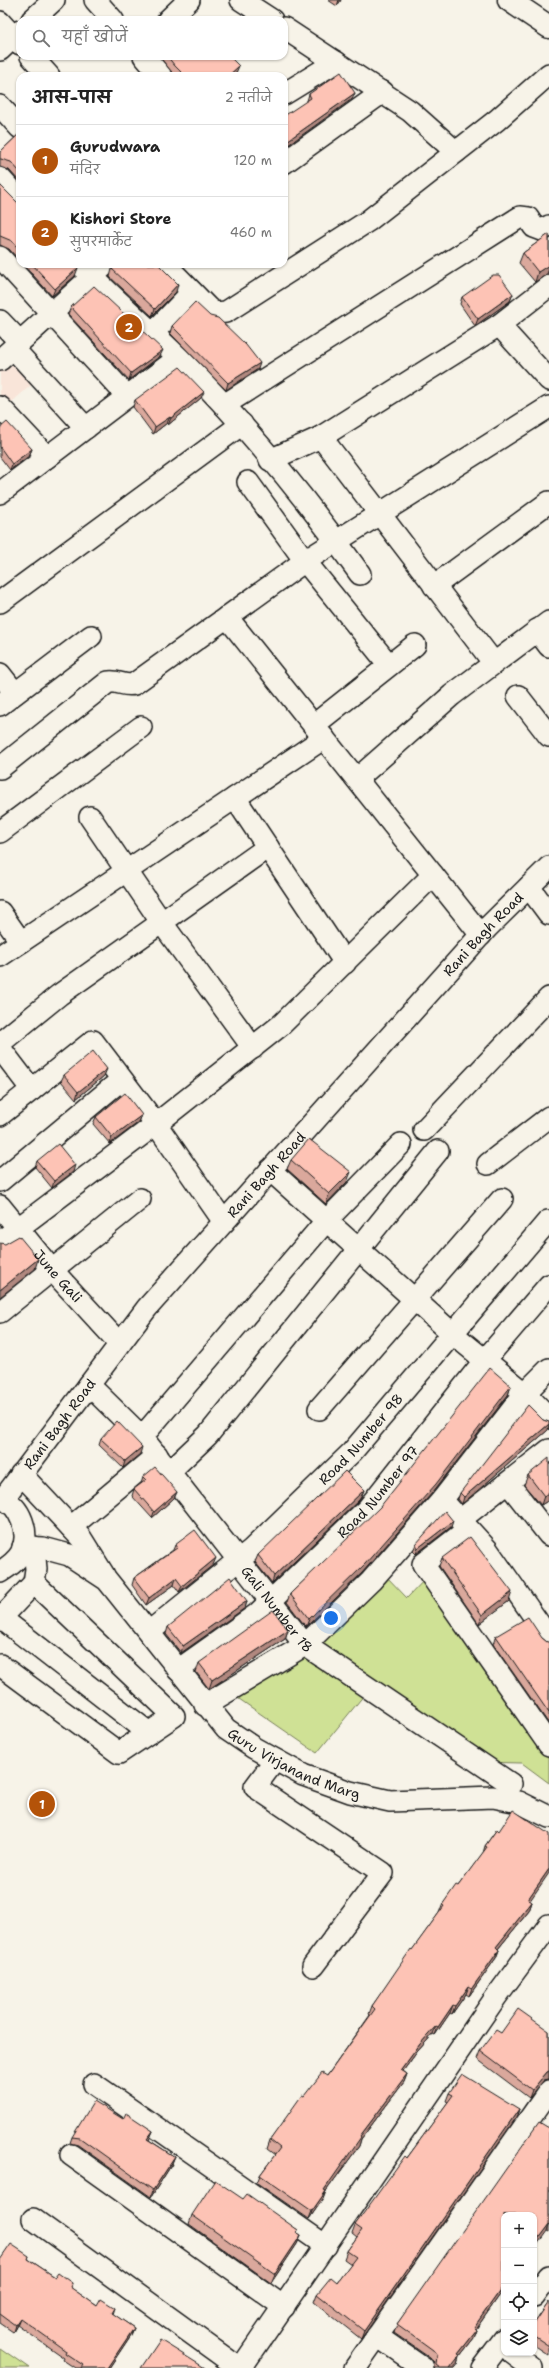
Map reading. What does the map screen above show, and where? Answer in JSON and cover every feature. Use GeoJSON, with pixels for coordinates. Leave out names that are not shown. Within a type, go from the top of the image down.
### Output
{"type":"FeatureCollection","features":[{"type":"Feature","properties":{"kind":"main road"},"geometry":{"type":"LineString","coordinates":[[509,0],[549,27]]}},
{"type":"Feature","properties":{"kind":"street"},"geometry":{"type":"LineString","coordinates":[[36,16],[54,0]]}},
{"type":"Feature","properties":{"kind":"street"},"geometry":{"type":"LineString","coordinates":[[95,0],[109,16]]}},
{"type":"Feature","properties":{"kind":"street"},"geometry":{"type":"LineString","coordinates":[[172,16],[189,0]]}},
{"type":"Feature","properties":{"kind":"street"},"geometry":{"type":"LineString","coordinates":[[242,0],[266,16]]}},
{"type":"Feature","properties":{"kind":"street"},"geometry":{"type":"LineString","coordinates":[[0,22],[13,41]]}},
{"type":"Feature","properties":{"kind":"street"},"geometry":{"type":"LineString","coordinates":[[288,31],[410,111],[456,152]]}},
{"type":"Feature","properties":{"kind":"street"},"geometry":{"type":"LineString","coordinates":[[35,60],[45,72]]}},
{"type":"Feature","properties":{"kind":"street"},"geometry":{"type":"LineString","coordinates":[[147,60],[158,72]]}},
{"type":"Feature","properties":{"kind":"street"},"geometry":{"type":"LineString","coordinates":[[288,92],[336,62]]}},
{"type":"Feature","properties":{"kind":"street"},"geometry":{"type":"LineString","coordinates":[[169,268],[215,313],[226,312],[368,221],[497,120],[549,74]]}},
{"type":"Feature","properties":{"kind":"street"},"geometry":{"type":"LineString","coordinates":[[288,160],[383,92]]}},
{"type":"Feature","properties":{"kind":"street"},"geometry":{"type":"LineString","coordinates":[[0,106],[16,124]]}},
{"type":"Feature","properties":{"kind":"street"},"geometry":{"type":"LineString","coordinates":[[0,178],[16,196]]}},
{"type":"Feature","properties":{"kind":"street"},"geometry":{"type":"LineString","coordinates":[[224,405],[520,217],[528,218],[538,230],[542,230],[549,226]]}},
{"type":"Feature","properties":{"kind":"street"},"geometry":{"type":"LineString","coordinates":[[0,258],[128,396]]}},
{"type":"Feature","properties":{"kind":"street"},"geometry":{"type":"LineString","coordinates":[[11,350],[52,314],[93,269],[152,334],[178,358],[242,424],[337,541],[360,574]]}},
{"type":"Feature","properties":{"kind":"street"},"geometry":{"type":"LineString","coordinates":[[270,460],[321,436],[498,325],[549,286]]}},
{"type":"Feature","properties":{"kind":"street"},"geometry":{"type":"LineString","coordinates":[[152,334],[192,292]]}},
{"type":"Feature","properties":{"kind":"street"},"geometry":{"type":"LineString","coordinates":[[0,321],[11,350],[86,428]]}},
{"type":"Feature","properties":{"kind":"street"},"geometry":{"type":"LineString","coordinates":[[498,325],[549,380]]}},
{"type":"Feature","properties":{"kind":"street"},"geometry":{"type":"LineString","coordinates":[[0,493],[178,358]]}},
{"type":"Feature","properties":{"kind":"street"},"geometry":{"type":"LineString","coordinates":[[0,407],[48,457]]}},
{"type":"Feature","properties":{"kind":"street"},"geometry":{"type":"LineString","coordinates":[[0,768],[108,682],[116,680],[130,686],[134,684],[305,561],[549,407]]}},
{"type":"Feature","properties":{"kind":"street"},"geometry":{"type":"LineString","coordinates":[[0,602],[242,424]]}},
{"type":"Feature","properties":{"kind":"street"},"geometry":{"type":"LineString","coordinates":[[321,436],[493,662]]}},
{"type":"Feature","properties":{"kind":"street"},"geometry":{"type":"LineString","coordinates":[[248,482],[305,561],[389,665]]}},
{"type":"Feature","properties":{"kind":"street"},"geometry":{"type":"LineString","coordinates":[[434,586],[549,502]]}},
{"type":"Feature","properties":{"kind":"street"},"geometry":{"type":"LineString","coordinates":[[227,617],[481,935]]}},
{"type":"Feature","properties":{"kind":"street"},"geometry":{"type":"LineString","coordinates":[[357,779],[452,695],[493,662],[545,633]]}},
{"type":"Feature","properties":{"kind":"street"},"geometry":{"type":"LineString","coordinates":[[0,674],[8,699],[91,636]]}},
{"type":"Feature","properties":{"kind":"street"},"geometry":{"type":"LineString","coordinates":[[0,956],[235,798],[319,732],[389,665],[415,645]]}},
{"type":"Feature","properties":{"kind":"street"},"geometry":{"type":"LineString","coordinates":[[518,696],[549,736]]}},
{"type":"Feature","properties":{"kind":"street"},"geometry":{"type":"LineString","coordinates":[[0,832],[141,727]]}},
{"type":"Feature","properties":{"kind":"street"},"geometry":{"type":"LineString","coordinates":[[235,798],[345,963]]}},
{"type":"Feature","properties":{"kind":"street"},"geometry":{"type":"LineString","coordinates":[[90,817],[126,872],[253,1048]]}},
{"type":"Feature","properties":{"kind":"street"},"geometry":{"type":"LineString","coordinates":[[0,1043],[60,995],[268,847]]}},
{"type":"Feature","properties":{"kind":"street","name":"Rani Bagh Road"},"geometry":{"type":"LineString","coordinates":[[1,1498],[21,1474],[147,1308],[481,935],[549,867]]}},
{"type":"Feature","properties":{"kind":"street"},"geometry":{"type":"LineString","coordinates":[[0,1242],[156,1124],[281,1025],[433,875]]}},
{"type":"Feature","properties":{"kind":"street"},"geometry":{"type":"LineString","coordinates":[[529,887],[549,914]]}},
{"type":"Feature","properties":{"kind":"street"},"geometry":{"type":"LineString","coordinates":[[0,912],[21,942]]}},
{"type":"Feature","properties":{"kind":"street"},"geometry":{"type":"LineString","coordinates":[[424,1130],[549,998]]}},
{"type":"Feature","properties":{"kind":"street"},"geometry":{"type":"LineString","coordinates":[[0,1115],[93,1041],[156,1124],[224,1222]]}},
{"type":"Feature","properties":{"kind":"street"},"geometry":{"type":"LineString","coordinates":[[0,1048],[32,1090]]}},
{"type":"Feature","properties":{"kind":"street"},"geometry":{"type":"LineString","coordinates":[[0,1181],[122,1080]]}},
{"type":"Feature","properties":{"kind":"street"},"geometry":{"type":"LineString","coordinates":[[488,1164],[549,1117]]}},
{"type":"Feature","properties":{"kind":"street"},"geometry":{"type":"LineString","coordinates":[[142,1437],[326,1220],[401,1144]]}},
{"type":"Feature","properties":{"kind":"street"},"geometry":{"type":"LineString","coordinates":[[170,1471],[208,1435],[438,1151]]}},
{"type":"Feature","properties":{"kind":"street"},"geometry":{"type":"LineString","coordinates":[[270,1170],[452,1334],[524,1394],[549,1418]]}},
{"type":"Feature","properties":{"kind":"street"},"geometry":{"type":"LineString","coordinates":[[0,1312],[140,1198]]}},
{"type":"Feature","properties":{"kind":"street"},"geometry":{"type":"LineString","coordinates":[[319,1409],[502,1199]]}},
{"type":"Feature","properties":{"kind":"street","name":"June Gali"},"geometry":{"type":"LineString","coordinates":[[0,1206],[52,1270],[120,1344]]}},
{"type":"Feature","properties":{"kind":"street","name":"Road Number 98"},"geometry":{"type":"LineString","coordinates":[[149,1632],[240,1559],[352,1452],[548,1221]]}},
{"type":"Feature","properties":{"kind":"street","name":"Road Number 97"},"geometry":{"type":"LineString","coordinates":[[178,1670],[257,1614],[368,1508],[484,1361],[549,1286]]}},
{"type":"Feature","properties":{"kind":"street"},"geometry":{"type":"LineString","coordinates":[[205,1705],[305,1645],[371,1580],[442,1500],[524,1394],[549,1369]]}},
{"type":"Feature","properties":{"kind":"street","name":"Gali Number 18"},"geometry":{"type":"LineString","coordinates":[[89,1385],[142,1437],[157,1455],[272,1600],[305,1645],[510,1784]]}},
{"type":"Feature","properties":{"kind":"street"},"geometry":{"type":"LineString","coordinates":[[549,1450],[508,1483],[423,1564],[549,1745]]}},
{"type":"Feature","properties":{"kind":"street"},"geometry":{"type":"LineString","coordinates":[[71,1527],[157,1455]]}},
{"type":"Feature","properties":{"kind":"street","name":"Guru Virjanand Marg"},"geometry":{"type":"LineString","coordinates":[[21,1474],[81,1538],[107,1580],[205,1705],[226,1729],[275,1760],[303,1775],[343,1790],[390,1801],[493,1797],[519,1802],[549,1817]]}},
{"type":"Feature","properties":{"kind":"street"},"geometry":{"type":"LineString","coordinates":[[508,1483],[549,1535]]}},
{"type":"Feature","properties":{"kind":"street"},"geometry":{"type":"LineString","coordinates":[[1,1498],[14,1506],[23,1522],[25,1536],[36,1569],[34,1583],[0,1619],[149,1733]]}},
{"type":"Feature","properties":{"kind":"street"},"geometry":{"type":"LineString","coordinates":[[442,1500],[487,1549],[549,1638]]}},
{"type":"Feature","properties":{"kind":"street"},"geometry":{"type":"LineString","coordinates":[[0,1572],[12,1565],[21,1553],[29,1547]]}},
{"type":"Feature","properties":{"kind":"street","name":"Guru Virjanand Marg"},"geometry":{"type":"LineString","coordinates":[[29,1547],[69,1555],[107,1580]]}},
{"type":"Feature","properties":{"kind":"street"},"geometry":{"type":"LineString","coordinates":[[0,1665],[119,1753],[174,1716],[34,1583]]}},
{"type":"Feature","properties":{"kind":"street"},"geometry":{"type":"LineString","coordinates":[[275,1760],[255,1787],[383,1873],[313,1966]]}},
{"type":"Feature","properties":{"kind":"street"},"geometry":{"type":"LineString","coordinates":[[33,2219],[240,2368],[326,2246],[496,1997],[549,1925]]}},
{"type":"Feature","properties":{"kind":"street"},"geometry":{"type":"LineString","coordinates":[[94,2084],[326,2246]]}},
{"type":"Feature","properties":{"kind":"street"},"geometry":{"type":"LineString","coordinates":[[354,2368],[549,2091]]}},
{"type":"Feature","properties":{"kind":"street"},"geometry":{"type":"LineString","coordinates":[[71,2155],[284,2306]]}},
{"type":"Feature","properties":{"kind":"street"},"geometry":{"type":"LineString","coordinates":[[537,2293],[549,2276]]}},
{"type":"Feature","properties":{"kind":"street"},"geometry":{"type":"LineString","coordinates":[[377,2336],[423,2368]]}},
{"type":"Feature","properties":{"kind":"street"},"geometry":{"type":"LineString","coordinates":[[482,2368],[501,2350]]}},
{"type":"Feature","properties":{"kind":"street"},"geometry":{"type":"LineString","coordinates":[[517,2356],[532,2368]]}},
{"type":"Feature","properties":{"kind":"shaded area"},"geometry":{"type":"Polygon","coordinates":[[[11,353],[37,380],[5,408],[0,403],[0,363],[11,353]]]}},
{"type":"Feature","properties":{"kind":"green space"},"geometry":{"type":"Polygon","coordinates":[[[385,1575],[407,1598],[429,1575],[549,1756],[549,1783],[522,1763],[472,1762],[369,1689],[317,1753],[229,1692],[385,1575]]]}},
{"type":"Feature","properties":{"kind":"green space"},"geometry":{"type":"Polygon","coordinates":[[[0,2348],[29,2368],[0,2368],[0,2348]]]}},
{"type":"Feature","properties":{"kind":"building"},"geometry":{"type":"Polygon","coordinates":[[[170,60],[233,60],[239,66],[232,72],[181,72],[170,60]]]}},
{"type":"Feature","properties":{"kind":"building"},"geometry":{"type":"Polygon","coordinates":[[[341,72],[355,93],[288,140],[288,113],[311,98],[309,94],[341,72]]]}},
{"type":"Feature","properties":{"kind":"building"},"geometry":{"type":"Polygon","coordinates":[[[16,137],[16,168],[11,162],[0,159],[0,152],[16,137]]]}},
{"type":"Feature","properties":{"kind":"building"},"geometry":{"type":"Polygon","coordinates":[[[0,185],[16,201],[16,246],[12,241],[0,236],[0,185]]]}},
{"type":"Feature","properties":{"kind":"building"},"geometry":{"type":"Polygon","coordinates":[[[549,234],[549,265],[538,272],[523,253],[549,234]]]}},
{"type":"Feature","properties":{"kind":"building"},"geometry":{"type":"Polygon","coordinates":[[[36,268],[78,268],[55,289],[36,268]]]}},
{"type":"Feature","properties":{"kind":"building"},"geometry":{"type":"Polygon","coordinates":[[[162,268],[178,284],[155,309],[112,269],[162,268]]]}},
{"type":"Feature","properties":{"kind":"building"},"geometry":{"type":"Polygon","coordinates":[[[493,275],[499,275],[513,294],[478,319],[462,297],[493,275]]]}},
{"type":"Feature","properties":{"kind":"building"},"geometry":{"type":"Polygon","coordinates":[[[94,286],[163,350],[131,373],[71,307],[94,286]]]}},
{"type":"Feature","properties":{"kind":"building"},"geometry":{"type":"Polygon","coordinates":[[[195,302],[210,316],[218,318],[246,345],[260,363],[228,383],[172,326],[195,302]]]}},
{"type":"Feature","properties":{"kind":"building"},"geometry":{"type":"Polygon","coordinates":[[[180,367],[204,392],[171,418],[170,417],[155,427],[135,400],[180,367]]]}},
{"type":"Feature","properties":{"kind":"building"},"geometry":{"type":"Polygon","coordinates":[[[7,422],[32,449],[12,464],[0,447],[0,428],[7,422]]]}},
{"type":"Feature","properties":{"kind":"building"},"geometry":{"type":"Polygon","coordinates":[[[93,1051],[107,1069],[78,1092],[64,1075],[93,1051]]]}},
{"type":"Feature","properties":{"kind":"building"},"geometry":{"type":"Polygon","coordinates":[[[125,1093],[142,1115],[112,1137],[96,1117],[125,1093]]]}},
{"type":"Feature","properties":{"kind":"building"},"geometry":{"type":"Polygon","coordinates":[[[309,1139],[351,1172],[329,1194],[291,1160],[309,1139]]]}},
{"type":"Feature","properties":{"kind":"building"},"geometry":{"type":"Polygon","coordinates":[[[58,1144],[75,1165],[54,1181],[37,1161],[58,1144]]]}},
{"type":"Feature","properties":{"kind":"building"},"geometry":{"type":"Polygon","coordinates":[[[19,1236],[38,1259],[0,1290],[0,1243],[5,1244],[19,1236]]]}},
{"type":"Feature","properties":{"kind":"building"},"geometry":{"type":"Polygon","coordinates":[[[490,1368],[511,1386],[436,1484],[365,1564],[309,1619],[290,1594],[380,1507],[490,1368]]]}},
{"type":"Feature","properties":{"kind":"building"},"geometry":{"type":"Polygon","coordinates":[[[528,1405],[543,1420],[549,1422],[549,1424],[464,1497],[460,1493],[528,1405]]]}},
{"type":"Feature","properties":{"kind":"building"},"geometry":{"type":"Polygon","coordinates":[[[117,1421],[142,1447],[125,1461],[101,1439],[117,1421]]]}},
{"type":"Feature","properties":{"kind":"building"},"geometry":{"type":"Polygon","coordinates":[[[549,1458],[549,1492],[544,1496],[528,1475],[549,1458]]]}},
{"type":"Feature","properties":{"kind":"building"},"geometry":{"type":"Polygon","coordinates":[[[155,1467],[177,1492],[154,1512],[134,1489],[146,1480],[143,1477],[155,1467]]]}},
{"type":"Feature","properties":{"kind":"building"},"geometry":{"type":"Polygon","coordinates":[[[345,1471],[364,1490],[274,1576],[258,1555],[345,1471]]]}},
{"type":"Feature","properties":{"kind":"building"},"geometry":{"type":"Polygon","coordinates":[[[445,1511],[453,1521],[418,1548],[416,1544],[445,1511]]]}},
{"type":"Feature","properties":{"kind":"building"},"geometry":{"type":"Polygon","coordinates":[[[195,1530],[216,1558],[182,1586],[176,1578],[149,1598],[134,1578],[177,1548],[175,1545],[195,1530]]]}},
{"type":"Feature","properties":{"kind":"building"},"geometry":{"type":"Polygon","coordinates":[[[470,1537],[512,1592],[482,1615],[442,1558],[470,1537]]]}},
{"type":"Feature","properties":{"kind":"building"},"geometry":{"type":"Polygon","coordinates":[[[230,1577],[247,1601],[183,1646],[168,1627],[230,1577]]]}},
{"type":"Feature","properties":{"kind":"building"},"geometry":{"type":"Polygon","coordinates":[[[273,1610],[288,1630],[212,1680],[199,1663],[273,1610]]]}},
{"type":"Feature","properties":{"kind":"building"},"geometry":{"type":"Polygon","coordinates":[[[528,1617],[542,1638],[549,1642],[549,1713],[496,1636],[528,1617]]]}},
{"type":"Feature","properties":{"kind":"building"},"geometry":{"type":"Polygon","coordinates":[[[513,1810],[549,1834],[549,1869],[528,1899],[532,1902],[496,1947],[499,1950],[472,1988],[469,1986],[455,2006],[453,2005],[438,2027],[436,2026],[420,2044],[401,2070],[407,2074],[360,2136],[361,2137],[324,2190],[326,2191],[312,2211],[260,2175],[280,2148],[270,2140],[302,2095],[304,2096],[322,2073],[327,2076],[375,2009],[372,2006],[411,1949],[412,1950],[444,1906],[442,1905],[456,1885],[458,1886],[487,1847],[485,1846],[497,1829],[499,1831],[513,1810]]]}},
{"type":"Feature","properties":{"kind":"building"},"geometry":{"type":"Polygon","coordinates":[[[518,2009],[549,2031],[549,2071],[532,2090],[480,2051],[496,2030],[501,2033],[518,2009]]]}},
{"type":"Feature","properties":{"kind":"building"},"geometry":{"type":"Polygon","coordinates":[[[462,2074],[519,2109],[364,2331],[317,2294],[331,2277],[337,2282],[356,2257],[347,2251],[362,2230],[355,2225],[405,2156],[407,2158],[453,2095],[449,2093],[462,2074]]]}},
{"type":"Feature","properties":{"kind":"building"},"geometry":{"type":"Polygon","coordinates":[[[94,2101],[123,2119],[126,2113],[153,2131],[147,2139],[175,2157],[153,2190],[80,2138],[72,2137],[94,2101]]]}},
{"type":"Feature","properties":{"kind":"building"},"geometry":{"type":"Polygon","coordinates":[[[539,2122],[549,2128],[549,2224],[537,2240],[537,2212],[501,2212],[501,2289],[474,2327],[477,2330],[458,2354],[460,2355],[450,2368],[440,2368],[436,2365],[437,2355],[433,2350],[397,2324],[539,2122]]]}},
{"type":"Feature","properties":{"kind":"building"},"geometry":{"type":"Polygon","coordinates":[[[215,2180],[243,2199],[247,2194],[298,2230],[296,2232],[301,2235],[275,2274],[192,2215],[215,2180]]]}},
{"type":"Feature","properties":{"kind":"building"},"geometry":{"type":"Polygon","coordinates":[[[11,2244],[29,2256],[28,2259],[55,2277],[58,2273],[72,2283],[70,2287],[97,2306],[101,2299],[115,2308],[112,2313],[134,2328],[107,2368],[81,2368],[83,2365],[65,2353],[66,2351],[20,2318],[15,2325],[0,2314],[0,2260],[11,2244]]]}},
{"type":"Feature","properties":{"kind":"building"},"geometry":{"type":"Polygon","coordinates":[[[549,2302],[549,2346],[537,2338],[537,2320],[549,2302]]]}},
{"type":"Feature","properties":{"kind":"building"},"geometry":{"type":"Polygon","coordinates":[[[160,2340],[205,2368],[141,2368],[160,2340]]]}},
{"type":"Feature","properties":{"kind":"place","name":"Kishori Store"},"geometry":{"type":"Point","coordinates":[129,327]}},
{"type":"Feature","properties":{"kind":"place","name":"Gurudwara"},"geometry":{"type":"Point","coordinates":[42,1804]}}]}
